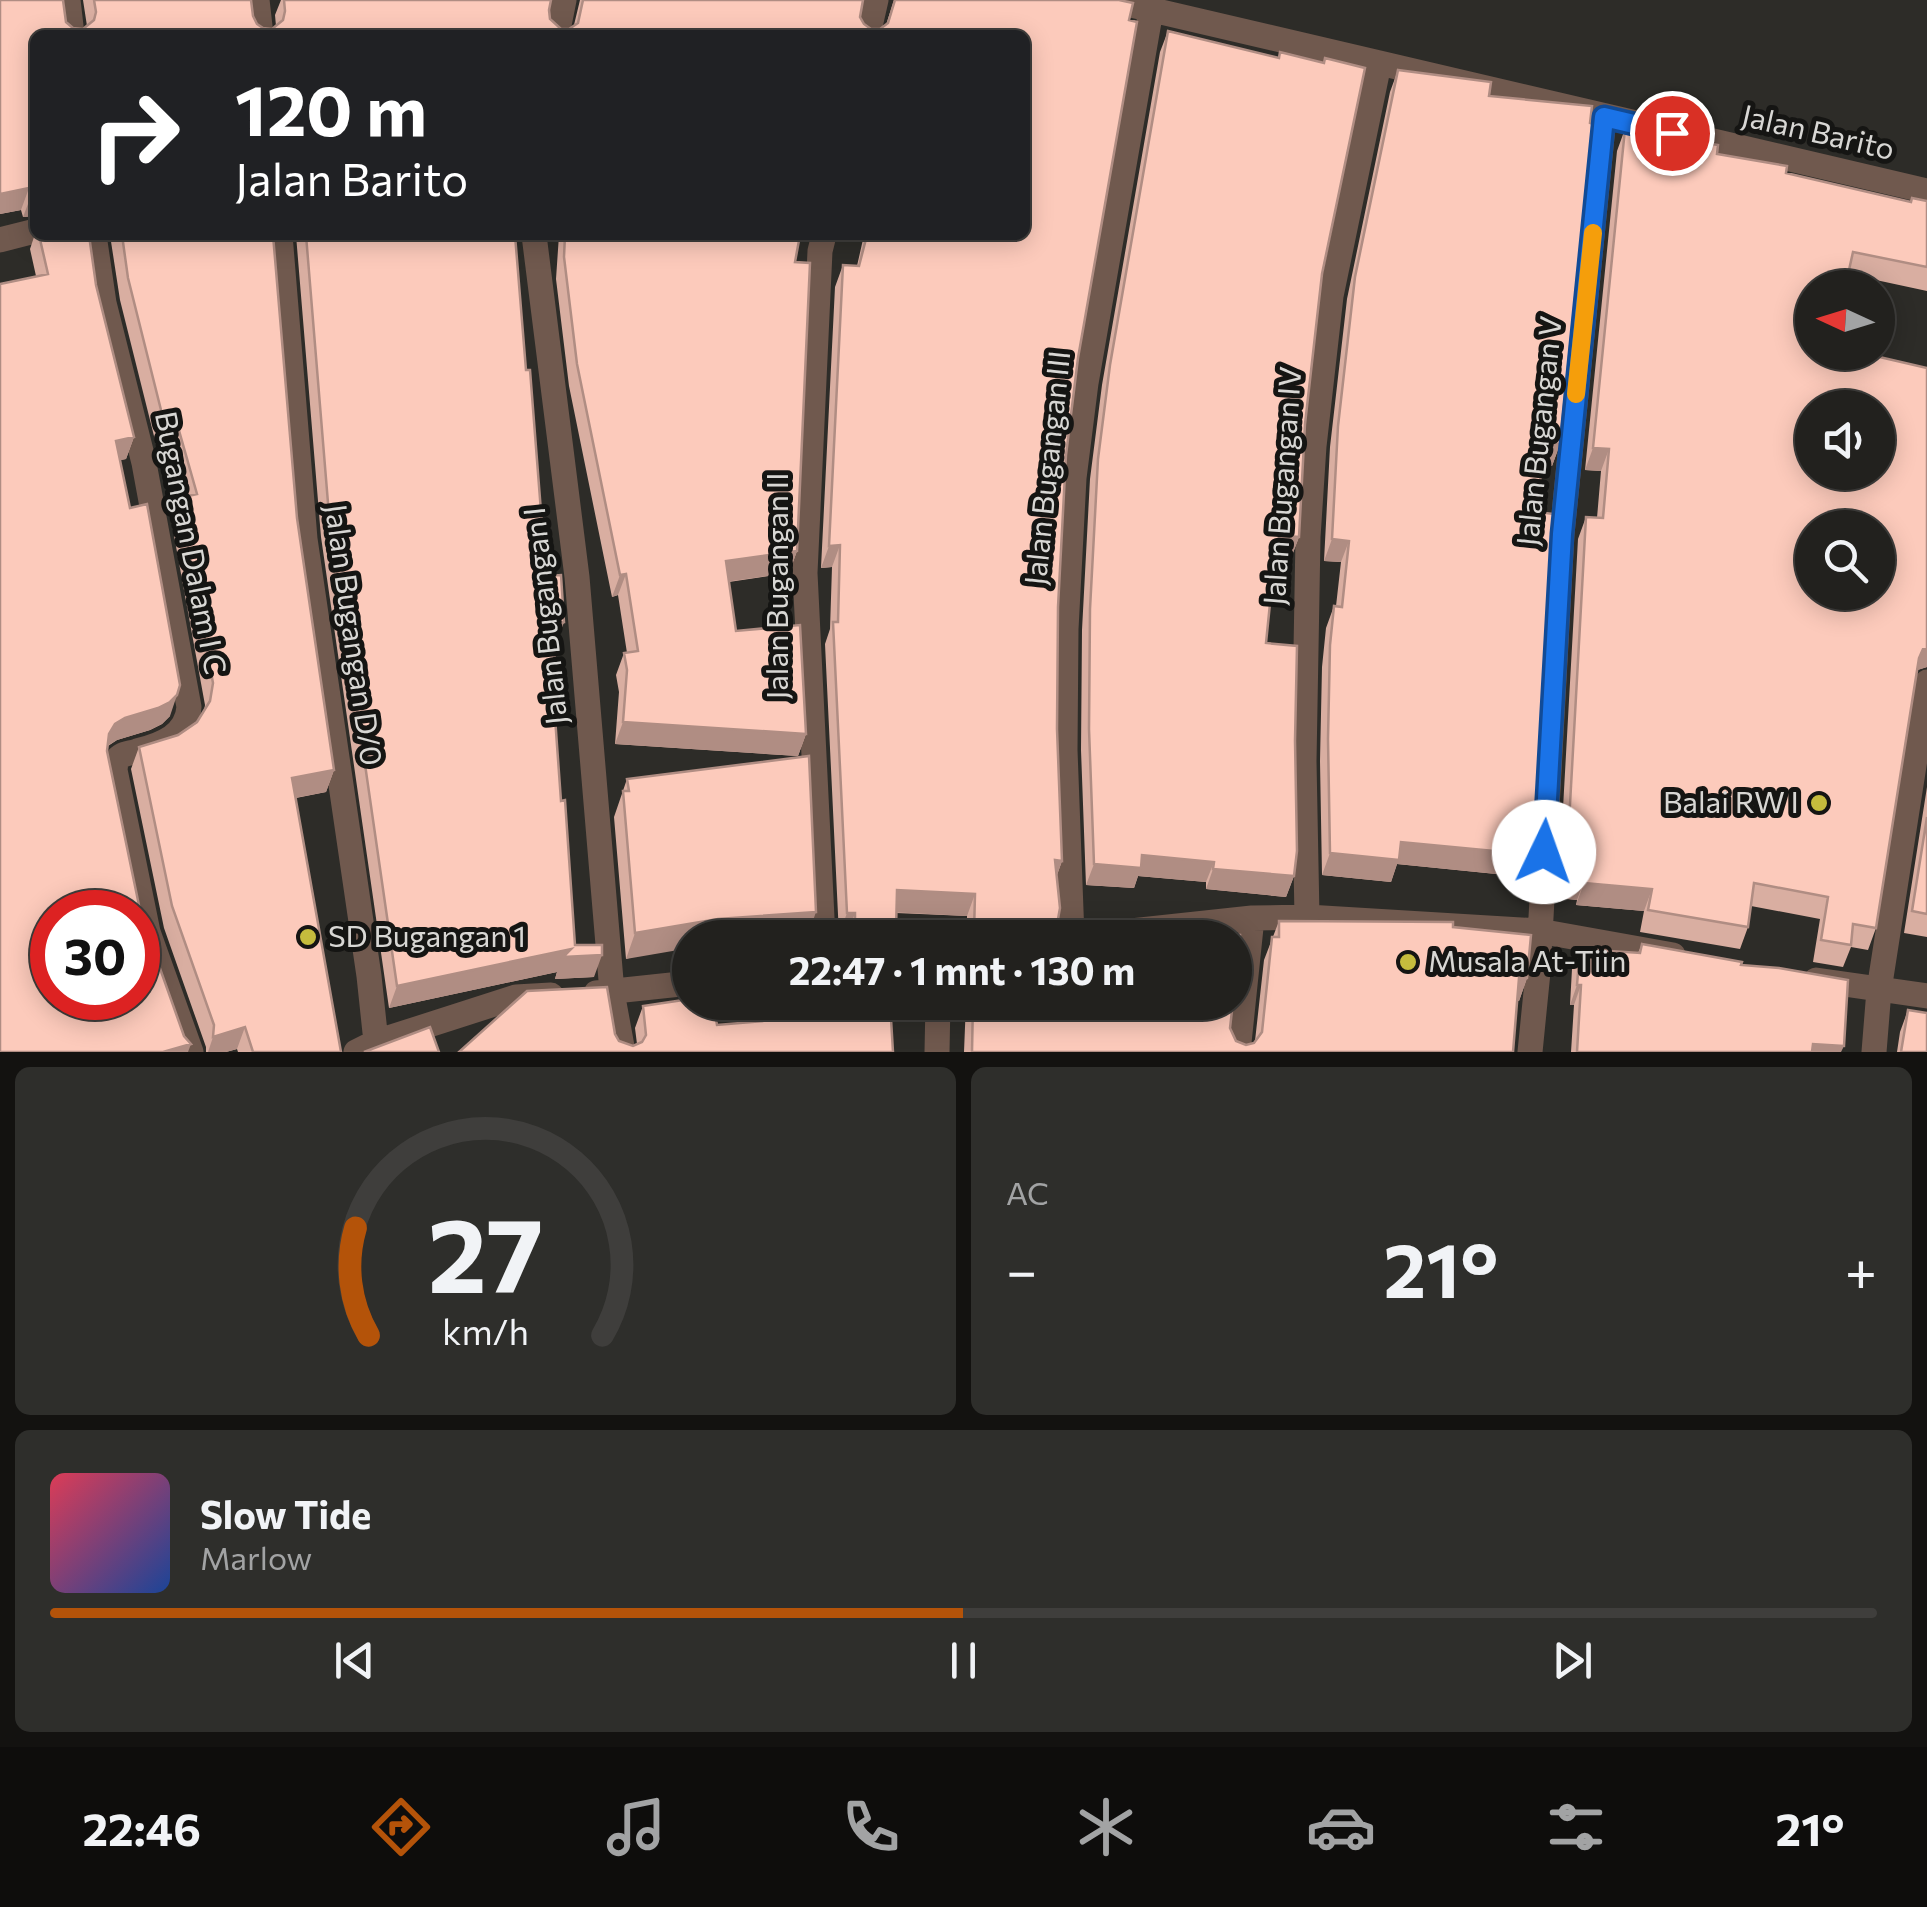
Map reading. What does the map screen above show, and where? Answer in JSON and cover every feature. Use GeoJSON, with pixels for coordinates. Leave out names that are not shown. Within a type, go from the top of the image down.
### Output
{"type":"FeatureCollection","features":[{"type":"Feature","properties":{"kind":"street"},"geometry":{"type":"LineString","coordinates":[[68,0],[71,30]]}},
{"type":"Feature","properties":{"kind":"street"},"geometry":{"type":"LineString","coordinates":[[257,0],[260,30]]}},
{"type":"Feature","properties":{"kind":"street"},"geometry":{"type":"LineString","coordinates":[[558,30],[564,0]]}},
{"type":"Feature","properties":{"kind":"street"},"geometry":{"type":"LineString","coordinates":[[869,30],[876,0]]}},
{"type":"Feature","properties":{"kind":"street","name":"Jalan Barito"},"geometry":{"type":"LineString","coordinates":[[1110,0],[1927,191]]}},
{"type":"Feature","properties":{"kind":"street","name":"Jalan Bugangan III"},"geometry":{"type":"LineString","coordinates":[[1069,920],[1066,629],[1074,478],[1086,383],[1151,10]]}},
{"type":"Feature","properties":{"kind":"street","name":"Jalan Bugangan IV"},"geometry":{"type":"LineString","coordinates":[[1306,917],[1304,762],[1308,537],[1314,446],[1331,296],[1379,64]]}},
{"type":"Feature","properties":{"kind":"street","name":"Jalan Bugangan V"},"geometry":{"type":"LineString","coordinates":[[1530,1052],[1538,972],[1562,534],[1604,117]]}},
{"type":"Feature","properties":{"kind":"street"},"geometry":{"type":"LineString","coordinates":[[0,240],[30,232]]}},
{"type":"Feature","properties":{"kind":"street","name":"Bugangan Dalam I C"},"geometry":{"type":"LineString","coordinates":[[95,240],[104,303],[144,463],[189,707],[185,725],[170,740],[121,756],[115,770],[148,932],[191,1052]]}},
{"type":"Feature","properties":{"kind":"street","name":"Jalan Bugangan D/0"},"geometry":{"type":"LineString","coordinates":[[280,240],[305,540],[369,976],[366,1047]]}},
{"type":"Feature","properties":{"kind":"street","name":"Jalan Bugangan I"},"geometry":{"type":"LineString","coordinates":[[535,240],[576,578],[612,992],[623,1052]]}},
{"type":"Feature","properties":{"kind":"street","name":"Jalan Bugangan II"},"geometry":{"type":"LineString","coordinates":[[822,920],[805,573],[823,240]]}},
{"type":"Feature","properties":{"kind":"street"},"geometry":{"type":"LineString","coordinates":[[1874,1052],[1879,990],[1927,682]]}},
{"type":"Feature","properties":{"kind":"street"},"geometry":{"type":"LineString","coordinates":[[1233,920],[1306,917],[1539,932],[1690,958]]}},
{"type":"Feature","properties":{"kind":"street"},"geometry":{"type":"LineString","coordinates":[[1238,1052],[1252,918]]}},
{"type":"Feature","properties":{"kind":"street"},"geometry":{"type":"LineString","coordinates":[[1784,974],[1927,996]]}},
{"type":"Feature","properties":{"kind":"street"},"geometry":{"type":"LineString","coordinates":[[366,1047],[516,997],[672,985]]}},
{"type":"Feature","properties":{"kind":"street"},"geometry":{"type":"LineString","coordinates":[[936,1052],[937,1020]]}},
{"type":"Feature","properties":{"kind":"building"},"geometry":{"type":"Polygon","coordinates":[[[0,0],[63,0],[66,22],[83,29],[94,20],[94,0],[251,0],[257,24],[272,29],[283,20],[284,0],[551,0],[550,19],[561,29],[578,23],[583,0],[863,0],[860,17],[871,29],[888,23],[895,0],[1133,3],[1129,20],[1137,22],[1078,358],[1066,455],[1058,607],[1062,861],[1055,860],[1059,920],[974,920],[975,894],[897,890],[896,920],[855,920],[855,913],[847,913],[833,622],[838,622],[840,545],[829,546],[843,265],[859,266],[866,240],[1030,240],[1030,30],[30,30],[30,192],[29,188],[0,194],[0,0]]]}},
{"type":"Feature","properties":{"kind":"building"},"geometry":{"type":"Polygon","coordinates":[[[1168,31],[1279,58],[1280,52],[1365,68],[1322,274],[1305,424],[1299,537],[1279,535],[1266,643],[1297,646],[1294,876],[1213,869],[1214,862],[1142,855],[1141,868],[1094,864],[1090,609],[1098,459],[1110,365],[1168,31]]]}},
{"type":"Feature","properties":{"kind":"building"},"geometry":{"type":"Polygon","coordinates":[[[1398,70],[1491,82],[1489,96],[1592,106],[1560,444],[1544,443],[1537,512],[1554,514],[1535,855],[1401,842],[1399,860],[1330,853],[1330,645],[1334,606],[1342,607],[1349,541],[1332,539],[1338,426],[1355,277],[1398,70]]]}},
{"type":"Feature","properties":{"kind":"building"},"geometry":{"type":"Polygon","coordinates":[[[1625,129],[1718,145],[1717,154],[1787,166],[1786,173],[1911,202],[1912,198],[1927,201],[1927,267],[1853,252],[1849,270],[1795,270],[1795,370],[1895,370],[1895,361],[1927,368],[1927,648],[1919,658],[1876,928],[1853,924],[1851,945],[1821,940],[1828,897],[1754,883],[1748,927],[1648,910],[1652,889],[1584,883],[1585,878],[1566,876],[1586,517],[1603,518],[1609,449],[1593,448],[1625,129]]]}},
{"type":"Feature","properties":{"kind":"building"},"geometry":{"type":"Polygon","coordinates":[[[40,240],[90,240],[96,285],[134,437],[116,441],[130,508],[147,504],[180,685],[170,702],[125,718],[109,734],[107,751],[136,890],[30,890],[30,1020],[160,1020],[160,968],[184,1036],[191,1044],[163,1052],[0,1052],[0,284],[48,274],[40,240]]]}},
{"type":"Feature","properties":{"kind":"building"},"geometry":{"type":"Polygon","coordinates":[[[123,240],[273,240],[297,518],[334,770],[292,778],[341,1052],[253,1052],[245,1027],[213,1037],[214,1025],[172,906],[139,747],[178,735],[197,722],[210,701],[213,683],[179,498],[197,494],[178,427],[166,430],[128,278],[123,240]]]}},
{"type":"Feature","properties":{"kind":"building"},"geometry":{"type":"Polygon","coordinates":[[[306,240],[515,240],[546,576],[561,575],[564,622],[552,623],[559,717],[555,717],[575,945],[602,945],[602,955],[563,957],[571,949],[397,986],[329,515],[306,240]]]}},
{"type":"Feature","properties":{"kind":"building"},"geometry":{"type":"Polygon","coordinates":[[[565,240],[799,240],[795,262],[810,263],[797,551],[726,561],[736,631],[800,625],[806,734],[623,722],[627,670],[624,653],[638,651],[626,574],[620,575],[577,364],[565,240]]]}},
{"type":"Feature","properties":{"kind":"building"},"geometry":{"type":"Polygon","coordinates":[[[809,756],[816,912],[672,920],[672,927],[635,933],[623,791],[629,791],[627,779],[809,756]]]}},
{"type":"Feature","properties":{"kind":"building"},"geometry":{"type":"Polygon","coordinates":[[[1927,817],[1927,914],[1912,911],[1927,817]]]}},
{"type":"Feature","properties":{"kind":"building"},"geometry":{"type":"Polygon","coordinates":[[[1279,921],[1453,922],[1453,927],[1531,935],[1527,978],[1519,978],[1513,1052],[972,1052],[973,1020],[1231,1020],[1236,1041],[1254,1043],[1262,1032],[1272,937],[1279,937],[1279,921]]]}},
{"type":"Feature","properties":{"kind":"building"},"geometry":{"type":"Polygon","coordinates":[[[1642,944],[1742,962],[1741,965],[1848,980],[1844,1046],[1813,1044],[1812,1052],[1577,1052],[1580,949],[1640,953],[1642,944]]]}},
{"type":"Feature","properties":{"kind":"building"},"geometry":{"type":"Polygon","coordinates":[[[607,987],[615,1034],[619,1041],[633,1046],[646,1035],[643,1006],[672,1002],[672,1020],[716,1020],[717,1025],[774,1020],[891,1020],[893,1052],[459,1052],[527,991],[607,987]]]}},
{"type":"Feature","properties":{"kind":"building"},"geometry":{"type":"Polygon","coordinates":[[[1908,1010],[1927,1013],[1927,1052],[1901,1052],[1908,1010]]]}},
{"type":"Feature","properties":{"kind":"building"},"geometry":{"type":"Polygon","coordinates":[[[430,1027],[439,1052],[364,1052],[430,1027]]]}},
{"type":"Feature","properties":{"kind":"slow traffic"},"geometry":{"type":"LineString","coordinates":[[1576,394],[1593,233]]}},
{"type":"Feature","properties":{"kind":"place","name":"Balai RW I"},"geometry":{"type":"Point","coordinates":[1819,803]}},
{"type":"Feature","properties":{"kind":"place","name":"SD Bugangan 1"},"geometry":{"type":"Point","coordinates":[308,937]}},
{"type":"Feature","properties":{"kind":"place","name":"Musala At-Tiin"},"geometry":{"type":"Point","coordinates":[1408,962]}},
{"type":"Feature","properties":{"kind":"route"},"geometry":{"type":"LineString","coordinates":[[1544,852],[1562,534],[1604,117],[1672,133]]}}]}
